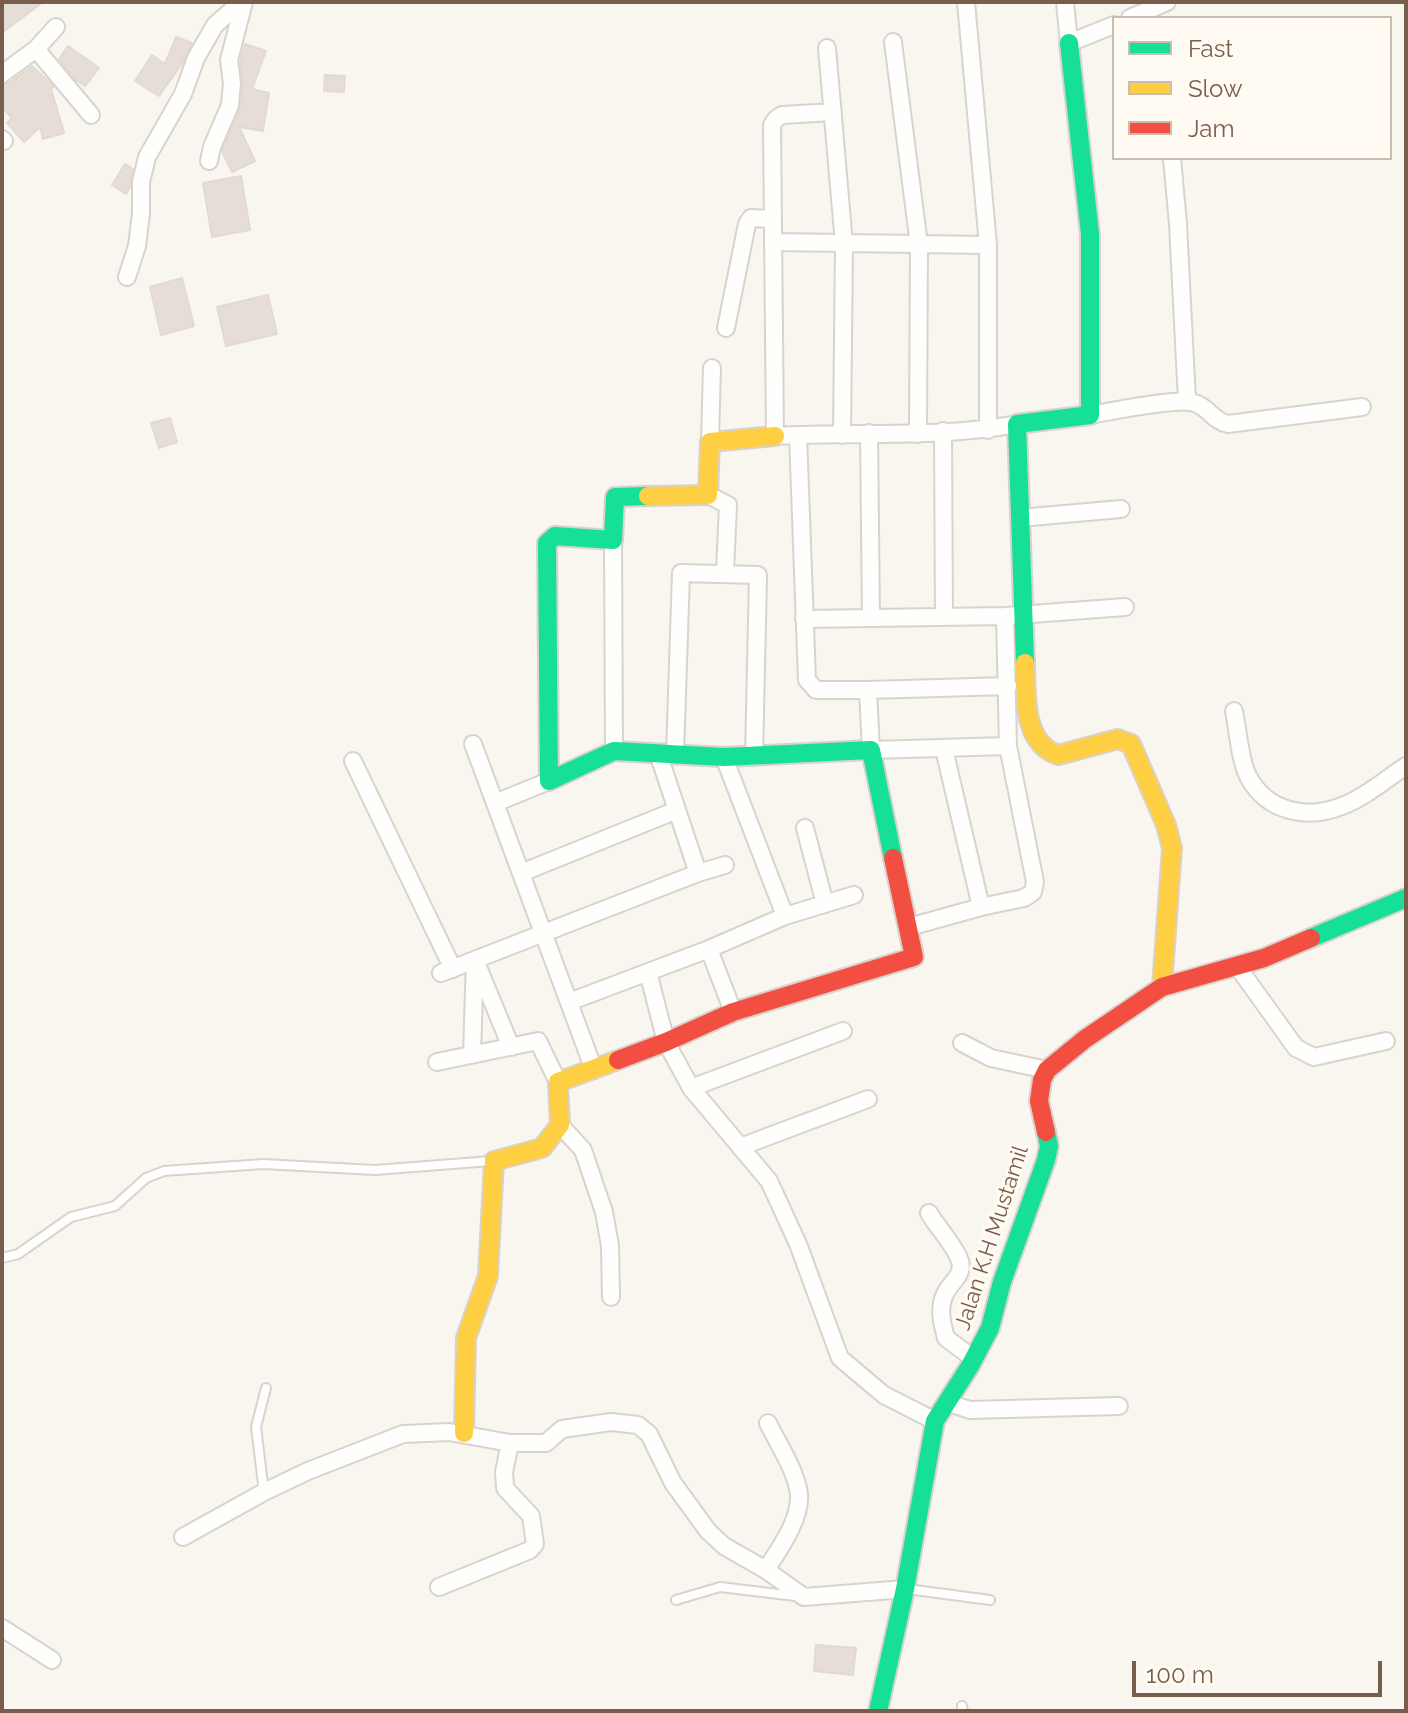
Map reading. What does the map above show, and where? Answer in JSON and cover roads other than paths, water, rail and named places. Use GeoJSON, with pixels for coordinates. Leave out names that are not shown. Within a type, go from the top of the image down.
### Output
{"type":"FeatureCollection","features":[{"type":"Feature","properties":{"kind":"street"},"geometry":{"type":"LineString","coordinates":[[209,161],[230,105],[232,84],[229,60],[242,2]]}},
{"type":"Feature","properties":{"kind":"street"},"geometry":{"type":"LineString","coordinates":[[127,277],[137,246],[141,182],[147,157],[183,94],[196,58],[215,25],[242,2]]}},
{"type":"Feature","properties":{"kind":"street"},"geometry":{"type":"LineString","coordinates":[[966,2],[988,245],[988,430]]}},
{"type":"Feature","properties":{"kind":"street"},"geometry":{"type":"LineString","coordinates":[[1065,2],[1090,234],[1090,415]]}},
{"type":"Feature","properties":{"kind":"street"},"geometry":{"type":"LineString","coordinates":[[1137,16],[1161,9]]}},
{"type":"Feature","properties":{"kind":"street"},"geometry":{"type":"LineString","coordinates":[[1069,43],[1112,26]]}},
{"type":"Feature","properties":{"kind":"street"},"geometry":{"type":"LineString","coordinates":[[2,74],[36,49],[56,27]]}},
{"type":"Feature","properties":{"kind":"street"},"geometry":{"type":"LineString","coordinates":[[893,42],[919,245],[918,434]]}},
{"type":"Feature","properties":{"kind":"street"},"geometry":{"type":"LineString","coordinates":[[827,48],[844,244],[842,435]]}},
{"type":"Feature","properties":{"kind":"street"},"geometry":{"type":"LineString","coordinates":[[36,49],[91,115]]}},
{"type":"Feature","properties":{"kind":"street"},"geometry":{"type":"LineString","coordinates":[[775,436],[772,125],[782,115],[833,112]]}},
{"type":"Feature","properties":{"kind":"street"},"geometry":{"type":"LineString","coordinates":[[1172,160],[1187,401]]}},
{"type":"Feature","properties":{"kind":"street"},"geometry":{"type":"LineString","coordinates":[[726,328],[747,224],[751,218],[773,219]]}},
{"type":"Feature","properties":{"kind":"street"},"geometry":{"type":"LineString","coordinates":[[773,242],[988,245]]}},
{"type":"Feature","properties":{"kind":"street"},"geometry":{"type":"LineString","coordinates":[[708,495],[712,368]]}},
{"type":"Feature","properties":{"kind":"street"},"geometry":{"type":"LineString","coordinates":[[710,442],[798,435],[988,430],[1187,401],[1203,405],[1222,423],[1228,424],[1362,407]]}},
{"type":"Feature","properties":{"kind":"street"},"geometry":{"type":"LineString","coordinates":[[909,927],[1024,898],[1033,892],[1035,882],[1008,746],[1008,686],[1020,518],[1017,424]]}},
{"type":"Feature","properties":{"kind":"street"},"geometry":{"type":"LineString","coordinates":[[943,431],[944,617]]}},
{"type":"Feature","properties":{"kind":"street"},"geometry":{"type":"LineString","coordinates":[[869,433],[871,618]]}},
{"type":"Feature","properties":{"kind":"street"},"geometry":{"type":"LineString","coordinates":[[798,435],[804,619],[807,680],[810,686],[816,690],[1008,686]]}},
{"type":"Feature","properties":{"kind":"street"},"geometry":{"type":"LineString","coordinates":[[614,751],[615,497],[708,495],[728,505],[725,572]]}},
{"type":"Feature","properties":{"kind":"street"},"geometry":{"type":"LineString","coordinates":[[1020,518],[1121,509]]}},
{"type":"Feature","properties":{"kind":"street"},"geometry":{"type":"LineString","coordinates":[[549,781],[547,543],[555,536],[613,540]]}},
{"type":"Feature","properties":{"kind":"street"},"geometry":{"type":"LineString","coordinates":[[698,873],[677,810],[666,753],[681,573],[758,575],[754,757]]}},
{"type":"Feature","properties":{"kind":"street"},"geometry":{"type":"LineString","coordinates":[[804,619],[944,617],[1125,607]]}},
{"type":"Feature","properties":{"kind":"street"},"geometry":{"type":"LineString","coordinates":[[1014,614],[1034,739],[1043,748],[1058,755],[1118,739],[1131,744],[1166,825],[1172,848],[1172,876],[1162,987]]}},
{"type":"Feature","properties":{"kind":"street"},"geometry":{"type":"LineString","coordinates":[[558,1082],[666,1042],[733,1012],[914,957],[871,750],[868,690]]}},
{"type":"Feature","properties":{"kind":"street"},"geometry":{"type":"LineString","coordinates":[[1234,711],[1248,776],[1265,800],[1285,810],[1313,814],[1343,806],[1406,766]]}},
{"type":"Feature","properties":{"kind":"street"},"geometry":{"type":"LineString","coordinates":[[473,744],[594,1070]]}},
{"type":"Feature","properties":{"kind":"street"},"geometry":{"type":"LineString","coordinates":[[495,803],[614,751],[754,757],[1008,746]]}},
{"type":"Feature","properties":{"kind":"street"},"geometry":{"type":"LineString","coordinates":[[944,749],[981,907]]}},
{"type":"Feature","properties":{"kind":"street"},"geometry":{"type":"LineString","coordinates":[[724,757],[785,916]]}},
{"type":"Feature","properties":{"kind":"street"},"geometry":{"type":"LineString","coordinates":[[353,761],[447,971],[725,865]]}},
{"type":"Feature","properties":{"kind":"street"},"geometry":{"type":"LineString","coordinates":[[521,873],[677,810]]}},
{"type":"Feature","properties":{"kind":"street"},"geometry":{"type":"LineString","coordinates":[[805,828],[825,904]]}},
{"type":"Feature","properties":{"kind":"street"},"geometry":{"type":"LineString","coordinates":[[962,1043],[991,1058],[1047,1070],[1085,1039],[1162,987],[1301,944],[1399,901],[1406,889]]}},
{"type":"Feature","properties":{"kind":"street"},"geometry":{"type":"LineString","coordinates":[[569,1002],[709,949],[785,916],[854,895]]}},
{"type":"Feature","properties":{"kind":"street"},"geometry":{"type":"LineString","coordinates":[[709,949],[733,1012]]}},
{"type":"Feature","properties":{"kind":"street"},"geometry":{"type":"LineString","coordinates":[[475,960],[511,1047]]}},
{"type":"Feature","properties":{"kind":"street"},"geometry":{"type":"LineString","coordinates":[[472,1055],[475,960]]}},
{"type":"Feature","properties":{"kind":"street"},"geometry":{"type":"LineString","coordinates":[[1237,966],[1296,1048],[1304,1054],[1314,1057],[1386,1041]]}},
{"type":"Feature","properties":{"kind":"street"},"geometry":{"type":"LineString","coordinates":[[648,972],[666,1042],[691,1088],[769,1181],[793,1231],[840,1358],[884,1395],[935,1421]]}},
{"type":"Feature","properties":{"kind":"street"},"geometry":{"type":"LineString","coordinates":[[691,1088],[843,1031]]}},
{"type":"Feature","properties":{"kind":"street"},"geometry":{"type":"LineString","coordinates":[[437,1062],[538,1041],[558,1082],[560,1125],[583,1150],[604,1212],[610,1246],[611,1297]]}},
{"type":"Feature","properties":{"kind":"street","name":"Jalan K.H Mustamil"},"geometry":{"type":"LineString","coordinates":[[878,1711],[905,1589],[935,1421],[990,1328],[1002,1282],[1046,1160],[1049,1146],[1039,1088],[1047,1070]]}},
{"type":"Feature","properties":{"kind":"street"},"geometry":{"type":"LineString","coordinates":[[740,1147],[868,1099]]}},
{"type":"Feature","properties":{"kind":"street"},"geometry":{"type":"LineString","coordinates":[[464,1433],[466,1338],[488,1276],[494,1161],[542,1148],[560,1125]]}},
{"type":"Feature","properties":{"kind":"street"},"geometry":{"type":"LineString","coordinates":[[929,1213],[959,1256],[961,1268],[957,1279],[945,1293],[941,1308],[946,1338],[974,1359]]}},
{"type":"Feature","properties":{"kind":"street"},"geometry":{"type":"LineString","coordinates":[[948,1403],[970,1410],[1119,1406]]}},
{"type":"Feature","properties":{"kind":"street"},"geometry":{"type":"LineString","coordinates":[[183,1537],[308,1471],[403,1434],[464,1433],[510,1443],[546,1443],[562,1429],[611,1422],[638,1425],[649,1434],[673,1483],[708,1531],[724,1546],[804,1597],[905,1589]]}},
{"type":"Feature","properties":{"kind":"street"},"geometry":{"type":"LineString","coordinates":[[766,1570],[791,1528],[799,1495],[768,1423]]}},
{"type":"Feature","properties":{"kind":"street"},"geometry":{"type":"LineString","coordinates":[[439,1587],[530,1550],[535,1544],[531,1516],[505,1488],[504,1472],[510,1443]]}},
{"type":"Feature","properties":{"kind":"street"},"geometry":{"type":"LineString","coordinates":[[2,1628],[52,1660]]}},
{"type":"Feature","properties":{"kind":"lane"},"geometry":{"type":"LineString","coordinates":[[2,1258],[18,1254],[71,1217],[115,1206],[146,1178],[164,1171],[263,1164],[375,1170],[494,1161]]}},
{"type":"Feature","properties":{"kind":"lane"},"geometry":{"type":"LineString","coordinates":[[264,1492],[256,1427],[266,1388]]}},
{"type":"Feature","properties":{"kind":"lane"},"geometry":{"type":"LineString","coordinates":[[676,1600],[720,1587],[804,1597]]}},
{"type":"Feature","properties":{"kind":"lane"},"geometry":{"type":"LineString","coordinates":[[905,1589],[990,1600]]}}]}
